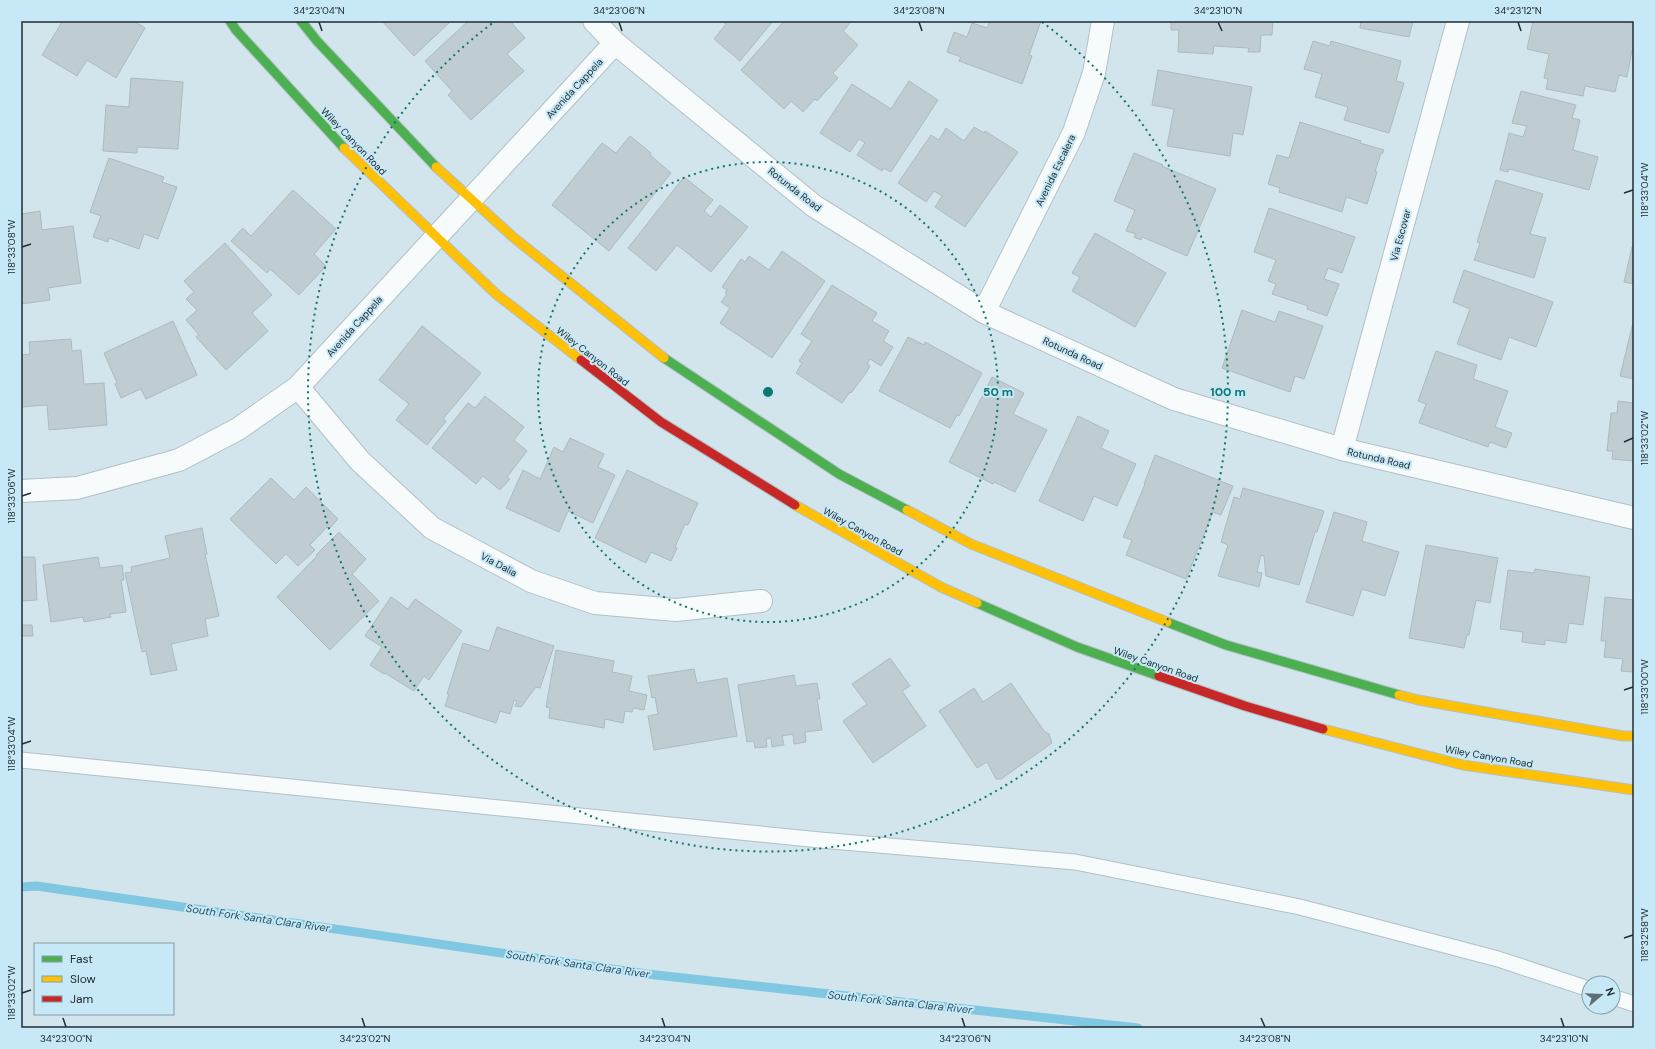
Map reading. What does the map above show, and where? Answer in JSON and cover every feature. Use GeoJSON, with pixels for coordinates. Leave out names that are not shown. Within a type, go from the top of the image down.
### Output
{"type":"FeatureCollection","features":[{"type":"Feature","properties":{"kind":"main road","name":"Wiley Canyon Road"},"geometry":{"type":"LineString","coordinates":[[230,21],[236,30],[343,147],[496,294],[661,422],[812,516],[941,586],[1077,647],[1245,706],[1352,737],[1463,765],[1634,790]]}},
{"type":"Feature","properties":{"kind":"main road"},"geometry":{"type":"LineString","coordinates":[[301,21],[317,41],[441,172],[506,232],[668,361],[839,474],[971,544],[1226,645],[1418,700],[1634,736]]}},
{"type":"Feature","properties":{"kind":"street","name":"Rotunda Road"},"geometry":{"type":"LineString","coordinates":[[594,21],[615,43],[814,206],[984,312],[1174,400],[1342,449],[1634,518]]}},
{"type":"Feature","properties":{"kind":"street","name":"Avenida Escalera"},"geometry":{"type":"LineString","coordinates":[[984,312],[1074,132],[1094,73],[1103,21]]}},
{"type":"Feature","properties":{"kind":"street","name":"Via Escovar"},"geometry":{"type":"LineString","coordinates":[[1342,449],[1458,21]]}},
{"type":"Feature","properties":{"kind":"street","name":"Avenida Cappela"},"geometry":{"type":"LineString","coordinates":[[21,491],[77,488],[179,460],[238,429],[298,387],[615,43]]}},
{"type":"Feature","properties":{"kind":"street","name":"Via Dalia"},"geometry":{"type":"LineString","coordinates":[[298,387],[360,461],[432,528],[531,581],[595,603],[676,610],[761,601]]}},
{"type":"Feature","properties":{"kind":"lane"},"geometry":{"type":"LineString","coordinates":[[21,760],[796,837],[1075,862],[1300,907],[1498,959],[1581,986]]}},
{"type":"Feature","properties":{"kind":"lane"},"geometry":{"type":"LineString","coordinates":[[1621,1000],[1634,1004]]}},
{"type":"Feature","properties":{"kind":"building"},"geometry":{"type":"Polygon","coordinates":[[[61,21],[134,21],[145,28],[116,78],[87,60],[77,76],[42,55],[62,22],[61,21]]]}},
{"type":"Feature","properties":{"kind":"building"},"geometry":{"type":"Polygon","coordinates":[[[382,21],[451,21],[414,56],[382,21]]]}},
{"type":"Feature","properties":{"kind":"building"},"geometry":{"type":"Polygon","coordinates":[[[466,21],[510,21],[525,38],[507,54],[524,71],[471,120],[448,95],[452,91],[425,61],[467,22],[466,21]]]}},
{"type":"Feature","properties":{"kind":"building"},"geometry":{"type":"Polygon","coordinates":[[[722,21],[773,21],[740,61],[714,39],[726,24],[722,21]]]}},
{"type":"Feature","properties":{"kind":"building"},"geometry":{"type":"Polygon","coordinates":[[[784,21],[852,21],[843,31],[858,45],[833,73],[838,78],[817,101],[815,99],[803,112],[791,101],[784,109],[741,70],[784,21]]]}},
{"type":"Feature","properties":{"kind":"building"},"geometry":{"type":"Polygon","coordinates":[[[990,21],[1041,21],[1029,55],[1032,56],[1022,84],[959,61],[961,57],[947,52],[954,32],[967,37],[972,23],[987,28],[990,21]]]}},
{"type":"Feature","properties":{"kind":"building"},"geometry":{"type":"Polygon","coordinates":[[[1171,21],[1273,21],[1272,35],[1261,35],[1260,52],[1248,52],[1249,48],[1214,46],[1213,54],[1178,52],[1179,30],[1171,30],[1171,21]]]}},
{"type":"Feature","properties":{"kind":"building"},"geometry":{"type":"Polygon","coordinates":[[[1361,21],[1413,21],[1409,37],[1360,28],[1361,21]]]}},
{"type":"Feature","properties":{"kind":"building"},"geometry":{"type":"Polygon","coordinates":[[[1533,21],[1628,21],[1634,23],[1634,51],[1632,50],[1627,77],[1619,75],[1615,92],[1585,86],[1583,96],[1546,89],[1548,79],[1544,78],[1549,54],[1527,49],[1533,21]]]}},
{"type":"Feature","properties":{"kind":"building"},"geometry":{"type":"Polygon","coordinates":[[[1313,41],[1330,46],[1331,41],[1401,61],[1396,81],[1404,83],[1389,133],[1344,120],[1348,107],[1315,97],[1322,74],[1304,69],[1313,41]]]}},
{"type":"Feature","properties":{"kind":"building"},"geometry":{"type":"Polygon","coordinates":[[[1158,70],[1252,87],[1243,135],[1233,133],[1230,156],[1167,146],[1174,109],[1152,105],[1158,70]]]}},
{"type":"Feature","properties":{"kind":"building"},"geometry":{"type":"Polygon","coordinates":[[[131,78],[183,82],[178,149],[137,147],[137,153],[103,151],[106,105],[129,107],[131,78]]]}},
{"type":"Feature","properties":{"kind":"building"},"geometry":{"type":"Polygon","coordinates":[[[909,81],[938,100],[891,172],[883,168],[882,171],[857,155],[865,143],[859,139],[850,152],[820,133],[852,84],[891,109],[909,81]]]}},
{"type":"Feature","properties":{"kind":"building"},"geometry":{"type":"Polygon","coordinates":[[[1521,91],[1576,105],[1572,118],[1580,120],[1573,150],[1598,157],[1589,190],[1509,169],[1508,172],[1500,170],[1509,133],[1523,137],[1527,126],[1512,123],[1521,91]]]}},
{"type":"Feature","properties":{"kind":"building"},"geometry":{"type":"Polygon","coordinates":[[[1300,122],[1361,141],[1360,143],[1384,150],[1382,154],[1381,153],[1375,172],[1377,172],[1367,204],[1346,197],[1342,212],[1279,192],[1280,188],[1268,184],[1277,155],[1289,158],[1300,122]]]}},
{"type":"Feature","properties":{"kind":"building"},"geometry":{"type":"Polygon","coordinates":[[[974,127],[984,133],[985,131],[1018,152],[965,227],[935,207],[942,196],[934,191],[926,202],[898,183],[931,135],[939,140],[946,128],[964,141],[974,127]]]}},
{"type":"Feature","properties":{"kind":"building"},"geometry":{"type":"Polygon","coordinates":[[[630,136],[651,153],[650,155],[671,173],[609,251],[552,205],[602,143],[616,153],[630,136]]]}},
{"type":"Feature","properties":{"kind":"building"},"geometry":{"type":"Polygon","coordinates":[[[1134,153],[1216,189],[1187,256],[1142,237],[1141,240],[1134,237],[1136,234],[1126,231],[1135,210],[1114,201],[1134,153]]]}},
{"type":"Feature","properties":{"kind":"building"},"geometry":{"type":"Polygon","coordinates":[[[109,158],[164,177],[162,182],[177,187],[158,239],[144,234],[139,249],[109,238],[108,242],[93,237],[101,216],[90,212],[109,158]]]}},
{"type":"Feature","properties":{"kind":"building"},"geometry":{"type":"Polygon","coordinates":[[[684,177],[713,200],[704,211],[711,217],[720,205],[748,227],[711,272],[677,245],[656,271],[628,248],[684,177]]]}},
{"type":"Feature","properties":{"kind":"building"},"geometry":{"type":"Polygon","coordinates":[[[1496,180],[1543,194],[1530,234],[1546,238],[1534,278],[1474,260],[1480,243],[1477,242],[1496,180]]]}},
{"type":"Feature","properties":{"kind":"building"},"geometry":{"type":"Polygon","coordinates":[[[293,190],[336,229],[314,254],[326,266],[299,295],[270,269],[267,273],[231,241],[243,228],[251,236],[293,190]]]}},
{"type":"Feature","properties":{"kind":"building"},"geometry":{"type":"Polygon","coordinates":[[[1269,208],[1355,237],[1342,273],[1328,268],[1324,279],[1339,284],[1327,316],[1307,309],[1308,306],[1272,294],[1276,284],[1268,281],[1276,260],[1254,252],[1269,208]]]}},
{"type":"Feature","properties":{"kind":"building"},"geometry":{"type":"Polygon","coordinates":[[[40,211],[42,230],[73,226],[81,283],[48,288],[50,300],[21,304],[21,214],[40,211]]]}},
{"type":"Feature","properties":{"kind":"building"},"geometry":{"type":"Polygon","coordinates":[[[1095,233],[1166,273],[1135,327],[1072,291],[1080,277],[1072,273],[1095,233]]]}},
{"type":"Feature","properties":{"kind":"building"},"geometry":{"type":"Polygon","coordinates":[[[225,243],[272,295],[252,313],[268,331],[226,370],[196,337],[199,335],[186,320],[197,310],[186,299],[194,292],[184,281],[225,243]]]}},
{"type":"Feature","properties":{"kind":"building"},"geometry":{"type":"Polygon","coordinates":[[[1632,247],[1634,247],[1634,284],[1624,282],[1632,247]]]}},
{"type":"Feature","properties":{"kind":"building"},"geometry":{"type":"Polygon","coordinates":[[[782,251],[825,281],[772,358],[720,323],[730,308],[721,302],[727,294],[725,293],[727,290],[722,287],[741,259],[745,262],[749,256],[769,270],[782,251]]]}},
{"type":"Feature","properties":{"kind":"building"},"geometry":{"type":"Polygon","coordinates":[[[1464,270],[1553,302],[1536,347],[1509,337],[1501,360],[1457,344],[1470,309],[1453,302],[1464,270]]]}},
{"type":"Feature","properties":{"kind":"building"},"geometry":{"type":"Polygon","coordinates":[[[832,285],[877,313],[872,321],[889,331],[883,341],[893,347],[881,366],[870,359],[867,364],[870,366],[866,373],[842,403],[796,373],[802,363],[799,361],[812,341],[801,334],[832,285]]]}},
{"type":"Feature","properties":{"kind":"building"},"geometry":{"type":"Polygon","coordinates":[[[1242,310],[1275,322],[1279,311],[1323,326],[1304,379],[1295,376],[1290,392],[1222,368],[1242,310]]]}},
{"type":"Feature","properties":{"kind":"building"},"geometry":{"type":"Polygon","coordinates":[[[1634,319],[1634,379],[1620,376],[1634,319]]]}},
{"type":"Feature","properties":{"kind":"building"},"geometry":{"type":"Polygon","coordinates":[[[173,321],[197,375],[146,399],[141,389],[121,398],[115,384],[117,383],[104,353],[173,321]]]}},
{"type":"Feature","properties":{"kind":"building"},"geometry":{"type":"Polygon","coordinates":[[[422,326],[481,373],[443,419],[446,421],[427,445],[396,420],[409,404],[379,380],[422,326]]]}},
{"type":"Feature","properties":{"kind":"building"},"geometry":{"type":"Polygon","coordinates":[[[908,337],[924,345],[925,342],[982,373],[959,416],[957,415],[950,428],[879,391],[908,337]]]}},
{"type":"Feature","properties":{"kind":"building"},"geometry":{"type":"Polygon","coordinates":[[[71,339],[72,351],[81,350],[84,384],[104,383],[107,425],[49,430],[47,405],[21,407],[21,355],[30,354],[29,342],[71,339]]]}},
{"type":"Feature","properties":{"kind":"building"},"geometry":{"type":"Polygon","coordinates":[[[1436,351],[1477,365],[1473,379],[1508,391],[1495,427],[1512,433],[1506,448],[1490,442],[1488,447],[1419,423],[1426,404],[1418,401],[1436,351]]]}},
{"type":"Feature","properties":{"kind":"building"},"geometry":{"type":"Polygon","coordinates":[[[992,377],[1024,393],[1013,414],[1047,430],[1015,492],[994,482],[993,484],[949,462],[992,377]]]}},
{"type":"Feature","properties":{"kind":"building"},"geometry":{"type":"Polygon","coordinates":[[[485,396],[524,427],[514,440],[527,451],[507,477],[510,479],[500,490],[483,476],[476,484],[432,448],[468,403],[475,408],[485,396]]]}},
{"type":"Feature","properties":{"kind":"building"},"geometry":{"type":"Polygon","coordinates":[[[1618,401],[1634,403],[1634,461],[1612,459],[1613,451],[1607,451],[1611,413],[1617,413],[1618,401]]]}},
{"type":"Feature","properties":{"kind":"building"},"geometry":{"type":"Polygon","coordinates":[[[1078,416],[1109,431],[1101,448],[1136,464],[1117,506],[1094,496],[1083,521],[1039,501],[1078,416]]]}},
{"type":"Feature","properties":{"kind":"building"},"geometry":{"type":"Polygon","coordinates":[[[570,438],[604,454],[598,467],[615,475],[593,523],[568,511],[559,532],[506,508],[523,470],[540,479],[554,447],[563,452],[570,438]]]}},
{"type":"Feature","properties":{"kind":"building"},"geometry":{"type":"Polygon","coordinates":[[[1155,455],[1233,486],[1221,515],[1213,512],[1186,579],[1126,555],[1132,540],[1123,537],[1145,484],[1155,455]]]}},
{"type":"Feature","properties":{"kind":"building"},"geometry":{"type":"Polygon","coordinates":[[[627,470],[698,503],[688,525],[685,524],[675,547],[677,548],[671,561],[651,552],[646,563],[595,538],[627,470]]]}},
{"type":"Feature","properties":{"kind":"building"},"geometry":{"type":"Polygon","coordinates":[[[271,478],[294,500],[306,487],[338,519],[329,529],[327,527],[310,545],[315,550],[298,566],[286,554],[276,564],[230,519],[271,478]]]}},
{"type":"Feature","properties":{"kind":"building"},"geometry":{"type":"Polygon","coordinates":[[[1243,488],[1324,511],[1317,532],[1315,532],[1299,585],[1266,576],[1264,556],[1261,555],[1257,572],[1262,573],[1259,587],[1218,576],[1228,545],[1221,542],[1234,497],[1240,499],[1243,488]]]}},
{"type":"Feature","properties":{"kind":"building"},"geometry":{"type":"Polygon","coordinates":[[[1334,512],[1367,522],[1362,541],[1399,552],[1385,596],[1362,589],[1353,616],[1306,602],[1334,512]]]}},
{"type":"Feature","properties":{"kind":"building"},"geometry":{"type":"Polygon","coordinates":[[[202,528],[207,554],[205,554],[219,616],[205,619],[208,636],[171,644],[177,670],[151,675],[146,651],[142,652],[125,573],[132,572],[131,567],[170,558],[165,536],[202,528]]]}},
{"type":"Feature","properties":{"kind":"building"},"geometry":{"type":"Polygon","coordinates":[[[339,532],[366,559],[352,574],[379,601],[330,650],[277,597],[339,532]]]}},
{"type":"Feature","properties":{"kind":"building"},"geometry":{"type":"Polygon","coordinates":[[[1426,545],[1498,558],[1490,603],[1476,600],[1469,635],[1467,635],[1464,648],[1409,638],[1426,545]]]}},
{"type":"Feature","properties":{"kind":"building"},"geometry":{"type":"Polygon","coordinates":[[[21,557],[35,557],[37,600],[21,601],[21,557]]]}},
{"type":"Feature","properties":{"kind":"building"},"geometry":{"type":"Polygon","coordinates":[[[98,557],[100,568],[122,565],[124,580],[121,580],[126,612],[110,614],[111,617],[84,622],[83,617],[51,622],[43,565],[98,557]]]}},
{"type":"Feature","properties":{"kind":"building"},"geometry":{"type":"Polygon","coordinates":[[[1535,569],[1590,577],[1583,625],[1569,623],[1566,643],[1545,640],[1545,645],[1522,642],[1523,632],[1500,629],[1508,570],[1534,573],[1535,569]]]}},
{"type":"Feature","properties":{"kind":"building"},"geometry":{"type":"Polygon","coordinates":[[[391,597],[408,609],[415,599],[462,631],[429,680],[424,676],[414,691],[370,665],[382,647],[365,636],[391,597]]]}},
{"type":"Feature","properties":{"kind":"building"},"geometry":{"type":"Polygon","coordinates":[[[1605,597],[1634,600],[1634,672],[1621,671],[1623,659],[1604,657],[1606,641],[1601,641],[1605,597]]]}},
{"type":"Feature","properties":{"kind":"building"},"geometry":{"type":"Polygon","coordinates":[[[21,625],[32,625],[33,636],[21,636],[21,625]]]}},
{"type":"Feature","properties":{"kind":"building"},"geometry":{"type":"Polygon","coordinates":[[[497,627],[554,646],[540,688],[536,687],[521,707],[515,706],[517,701],[514,700],[510,714],[500,711],[496,723],[445,706],[449,694],[447,694],[463,643],[489,651],[497,627]]]}},
{"type":"Feature","properties":{"kind":"building"},"geometry":{"type":"Polygon","coordinates":[[[556,650],[614,661],[612,672],[632,676],[629,691],[647,695],[644,710],[633,708],[632,712],[625,711],[623,723],[605,719],[604,728],[549,718],[550,708],[546,707],[556,650]]]}},
{"type":"Feature","properties":{"kind":"building"},"geometry":{"type":"Polygon","coordinates":[[[890,658],[910,686],[902,691],[926,726],[873,763],[843,721],[867,704],[852,684],[890,658]]]}},
{"type":"Feature","properties":{"kind":"building"},"geometry":{"type":"Polygon","coordinates":[[[694,669],[697,683],[727,678],[737,736],[654,750],[648,716],[658,714],[655,697],[652,698],[648,676],[694,669]]]}},
{"type":"Feature","properties":{"kind":"building"},"geometry":{"type":"Polygon","coordinates":[[[794,675],[796,686],[817,683],[820,699],[817,699],[822,730],[805,732],[806,742],[794,744],[793,734],[782,736],[784,745],[772,747],[771,738],[766,739],[767,747],[755,748],[754,741],[747,742],[738,685],[794,675]]]}},
{"type":"Feature","properties":{"kind":"building"},"geometry":{"type":"Polygon","coordinates":[[[1011,683],[1044,731],[1049,734],[1052,743],[1001,779],[996,779],[987,762],[977,768],[939,711],[974,688],[983,702],[1011,683]]]}},
{"type":"Feature","properties":{"kind":"waterway","name":"South Fork Santa Clara River"},"geometry":{"type":"LineString","coordinates":[[21,887],[37,886],[647,974],[1138,1028]]}},
{"type":"Feature","properties":{"kind":"traffic: fast"},"geometry":{"type":"LineString","coordinates":[[230,21],[236,30],[344,148]]}},
{"type":"Feature","properties":{"kind":"traffic: fast"},"geometry":{"type":"LineString","coordinates":[[301,21],[317,41],[436,167]]}},
{"type":"Feature","properties":{"kind":"traffic: fast"},"geometry":{"type":"LineString","coordinates":[[664,358],[839,474],[907,510]]}},
{"type":"Feature","properties":{"kind":"traffic: fast"},"geometry":{"type":"LineString","coordinates":[[977,603],[1077,647],[1159,676]]}},
{"type":"Feature","properties":{"kind":"traffic: fast"},"geometry":{"type":"LineString","coordinates":[[1167,622],[1226,645],[1399,695]]}},
{"type":"Feature","properties":{"kind":"traffic: slow"},"geometry":{"type":"LineString","coordinates":[[344,148],[496,294],[581,360]]}},
{"type":"Feature","properties":{"kind":"traffic: slow"},"geometry":{"type":"LineString","coordinates":[[436,167],[513,237],[664,358]]}},
{"type":"Feature","properties":{"kind":"traffic: slow"},"geometry":{"type":"LineString","coordinates":[[795,505],[941,587],[977,603]]}},
{"type":"Feature","properties":{"kind":"traffic: slow"},"geometry":{"type":"LineString","coordinates":[[907,510],[971,544],[1167,622]]}},
{"type":"Feature","properties":{"kind":"traffic: slow"},"geometry":{"type":"LineString","coordinates":[[1399,695],[1418,700],[1623,736],[1634,736]]}},
{"type":"Feature","properties":{"kind":"traffic: slow"},"geometry":{"type":"LineString","coordinates":[[1323,729],[1463,765],[1634,790]]}},
{"type":"Feature","properties":{"kind":"traffic: jam"},"geometry":{"type":"LineString","coordinates":[[581,360],[661,422],[795,505]]}},
{"type":"Feature","properties":{"kind":"traffic: jam"},"geometry":{"type":"LineString","coordinates":[[1159,676],[1245,706],[1323,729]]}}]}
